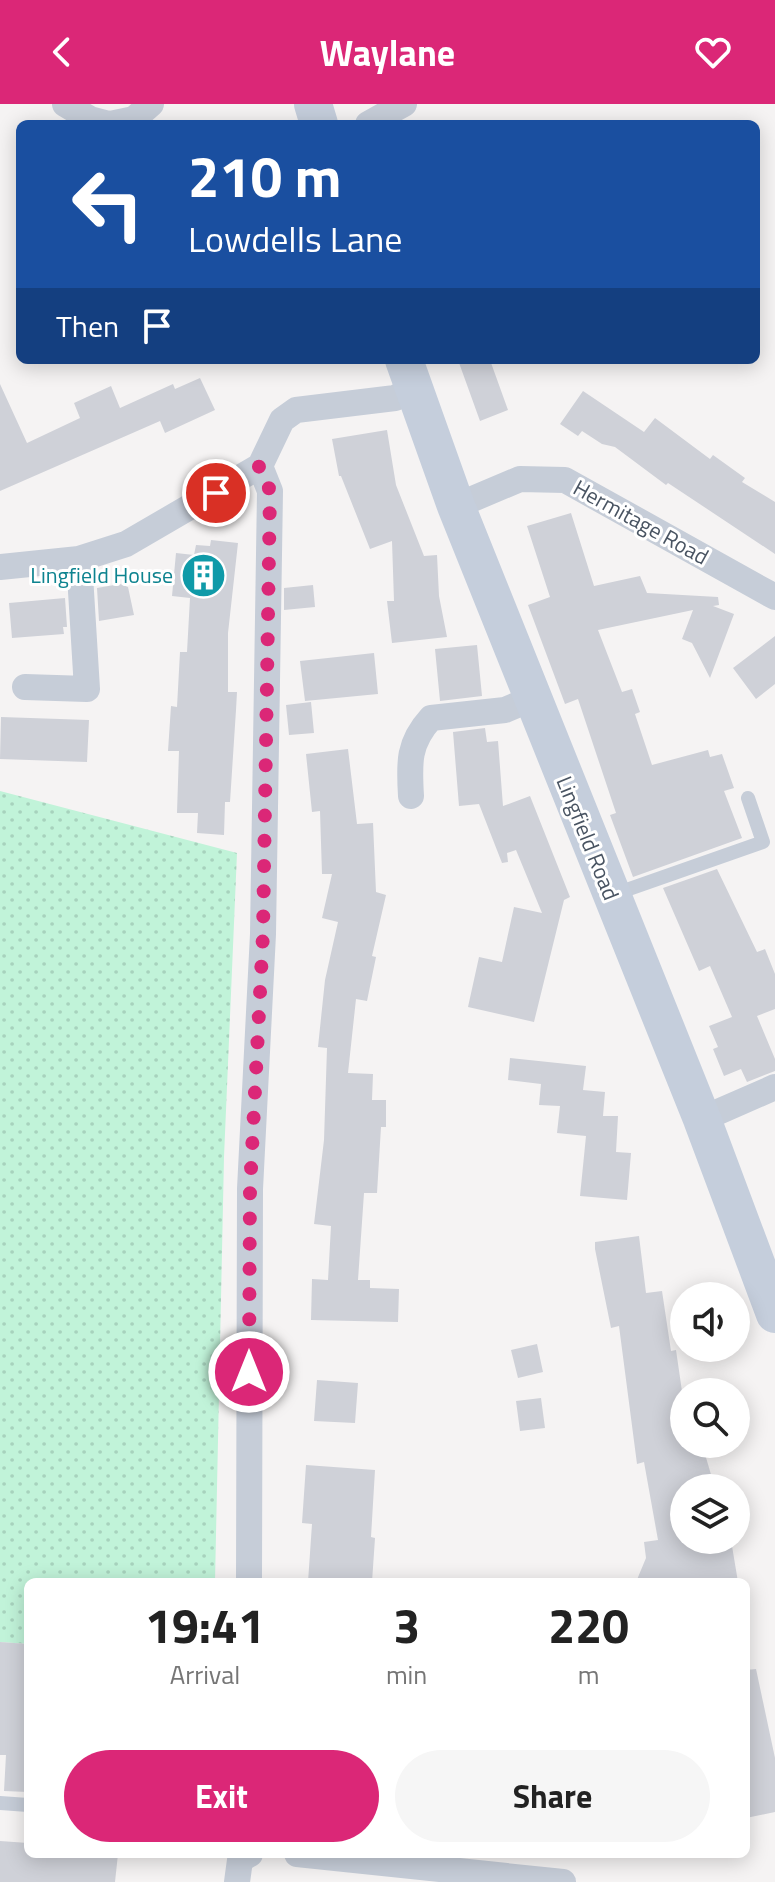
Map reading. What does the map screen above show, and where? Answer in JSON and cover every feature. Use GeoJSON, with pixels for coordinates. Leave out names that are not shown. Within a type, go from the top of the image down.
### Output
{"type":"FeatureCollection","features":[{"type":"Feature","properties":{"kind":"street"},"geometry":{"type":"LineString","coordinates":[[65,104],[94,120]]}},
{"type":"Feature","properties":{"kind":"street"},"geometry":{"type":"LineString","coordinates":[[129,120],[151,104]]}},
{"type":"Feature","properties":{"kind":"street"},"geometry":{"type":"LineString","coordinates":[[375,120],[404,104]]}},
{"type":"Feature","properties":{"kind":"street"},"geometry":{"type":"LineString","coordinates":[[0,567],[79,559],[126,544],[260,466],[282,420],[296,410],[395,398],[410,374]]}},
{"type":"Feature","properties":{"kind":"street","name":"Lingfield Road"},"geometry":{"type":"LineString","coordinates":[[410,374],[456,506],[702,1119],[775,1314]]}},
{"type":"Feature","properties":{"kind":"street"},"geometry":{"type":"LineString","coordinates":[[249,1578],[250,1189],[263,934],[270,491],[260,466]]}},
{"type":"Feature","properties":{"kind":"street","name":"Hermitage Road"},"geometry":{"type":"LineString","coordinates":[[456,506],[520,479],[565,480],[775,597]]}},
{"type":"Feature","properties":{"kind":"street"},"geometry":{"type":"LineString","coordinates":[[25,687],[87,689],[79,559]]}},
{"type":"Feature","properties":{"kind":"street"},"geometry":{"type":"LineString","coordinates":[[411,796],[409,753],[418,733],[431,718],[505,710],[531,699]]}},
{"type":"Feature","properties":{"kind":"street"},"geometry":{"type":"LineString","coordinates":[[702,1119],[775,1087]]}},
{"type":"Feature","properties":{"kind":"street"},"geometry":{"type":"LineString","coordinates":[[237,1882],[240,1860],[243,1858]]}},
{"type":"Feature","properties":{"kind":"street"},"geometry":{"type":"LineString","coordinates":[[374,1858],[528,1866],[563,1882]]}},
{"type":"Feature","properties":{"kind":"lane"},"geometry":{"type":"LineString","coordinates":[[611,895],[763,842],[748,798]]}},
{"type":"Feature","properties":{"kind":"lane"},"geometry":{"type":"LineString","coordinates":[[0,1803],[24,1805]]}},
{"type":"Feature","properties":{"kind":"green space"},"geometry":{"type":"Polygon","coordinates":[[[0,791],[237,853],[224,1157],[215,1578],[24,1578],[24,1644],[0,1642],[0,791]]]}},
{"type":"Feature","properties":{"kind":"building"},"geometry":{"type":"Polygon","coordinates":[[[459,364],[491,364],[508,410],[480,421],[459,364]]]}},
{"type":"Feature","properties":{"kind":"building"},"geometry":{"type":"Polygon","coordinates":[[[200,378],[215,410],[165,433],[160,421],[0,491],[0,384],[27,443],[80,418],[74,403],[111,386],[120,408],[173,384],[175,389],[200,378]]]}},
{"type":"Feature","properties":{"kind":"building"},"geometry":{"type":"Polygon","coordinates":[[[583,391],[644,432],[655,418],[710,459],[713,455],[745,478],[742,482],[775,502],[775,554],[668,483],[666,485],[615,447],[602,444],[582,431],[578,436],[560,424],[583,391]]]}},
{"type":"Feature","properties":{"kind":"building"},"geometry":{"type":"Polygon","coordinates":[[[387,430],[396,485],[424,556],[437,555],[439,596],[447,637],[392,643],[387,601],[394,601],[392,541],[370,549],[339,476],[332,439],[387,430]]]}},
{"type":"Feature","properties":{"kind":"building"},"geometry":{"type":"Polygon","coordinates":[[[571,513],[594,586],[640,576],[647,593],[718,597],[719,605],[713,606],[734,614],[710,678],[692,643],[682,639],[693,610],[598,630],[622,692],[632,689],[640,712],[635,714],[652,765],[708,750],[710,757],[722,754],[734,788],[724,791],[742,838],[633,877],[610,815],[616,813],[578,699],[565,704],[528,605],[550,597],[527,526],[571,513]]]}},
{"type":"Feature","properties":{"kind":"building"},"geometry":{"type":"Polygon","coordinates":[[[211,540],[238,543],[228,633],[228,692],[237,692],[230,802],[225,802],[224,835],[197,833],[198,813],[177,813],[179,751],[168,751],[171,706],[177,707],[180,652],[187,652],[190,598],[172,596],[176,553],[194,555],[196,545],[210,546],[211,540]]]}},
{"type":"Feature","properties":{"kind":"building"},"geometry":{"type":"Polygon","coordinates":[[[120,584],[128,587],[134,615],[99,621],[97,588],[120,584]]]}},
{"type":"Feature","properties":{"kind":"building"},"geometry":{"type":"Polygon","coordinates":[[[313,585],[315,607],[284,610],[284,588],[313,585]]]}},
{"type":"Feature","properties":{"kind":"building"},"geometry":{"type":"Polygon","coordinates":[[[65,598],[67,627],[63,627],[64,634],[12,638],[9,603],[65,598]]]}},
{"type":"Feature","properties":{"kind":"building"},"geometry":{"type":"Polygon","coordinates":[[[775,636],[775,684],[756,699],[733,668],[775,636]]]}},
{"type":"Feature","properties":{"kind":"building"},"geometry":{"type":"Polygon","coordinates":[[[477,645],[482,696],[440,701],[435,649],[477,645]]]}},
{"type":"Feature","properties":{"kind":"building"},"geometry":{"type":"Polygon","coordinates":[[[374,653],[378,694],[305,701],[300,661],[374,653]]]}},
{"type":"Feature","properties":{"kind":"building"},"geometry":{"type":"Polygon","coordinates":[[[311,702],[314,733],[289,735],[286,705],[311,702]]]}},
{"type":"Feature","properties":{"kind":"building"},"geometry":{"type":"Polygon","coordinates":[[[1,717],[89,720],[87,762],[0,759],[1,717]]]}},
{"type":"Feature","properties":{"kind":"building"},"geometry":{"type":"Polygon","coordinates":[[[485,728],[487,742],[498,741],[503,806],[530,796],[570,897],[564,900],[534,1022],[468,1007],[479,957],[502,962],[514,907],[542,913],[516,850],[507,853],[508,862],[502,863],[479,804],[459,806],[453,732],[485,728]]]}},
{"type":"Feature","properties":{"kind":"building"},"geometry":{"type":"Polygon","coordinates":[[[348,749],[357,824],[373,823],[376,892],[386,895],[372,956],[376,957],[367,1001],[356,999],[348,1073],[373,1074],[372,1100],[386,1100],[386,1127],[381,1127],[377,1193],[364,1193],[358,1280],[370,1280],[370,1288],[399,1289],[398,1322],[311,1320],[312,1279],[328,1280],[331,1226],[314,1224],[324,1140],[327,1048],[318,1047],[325,980],[338,922],[322,918],[332,874],[322,874],[320,811],[312,812],[306,754],[348,749]]]}},
{"type":"Feature","properties":{"kind":"building"},"geometry":{"type":"Polygon","coordinates":[[[717,869],[757,952],[765,949],[775,974],[775,1009],[757,1016],[775,1059],[775,1071],[747,1082],[741,1069],[724,1076],[713,1049],[718,1047],[709,1026],[732,1017],[710,966],[699,971],[663,888],[717,869]]]}},
{"type":"Feature","properties":{"kind":"building"},"geometry":{"type":"Polygon","coordinates":[[[510,1058],[586,1066],[583,1090],[605,1092],[603,1116],[618,1116],[616,1152],[631,1153],[627,1200],[580,1196],[586,1136],[557,1133],[560,1106],[539,1105],[541,1084],[508,1080],[510,1058]]]}},
{"type":"Feature","properties":{"kind":"building"},"geometry":{"type":"Polygon","coordinates":[[[639,1236],[646,1293],[662,1291],[670,1362],[678,1362],[680,1378],[670,1378],[670,1458],[706,1458],[711,1474],[670,1474],[670,1554],[733,1554],[737,1578],[638,1578],[646,1558],[644,1542],[658,1540],[644,1462],[637,1464],[619,1326],[611,1328],[595,1242],[639,1236]]]}},
{"type":"Feature","properties":{"kind":"building"},"geometry":{"type":"Polygon","coordinates":[[[537,1344],[543,1372],[518,1378],[511,1350],[537,1344]]]}},
{"type":"Feature","properties":{"kind":"building"},"geometry":{"type":"Polygon","coordinates":[[[317,1380],[358,1383],[355,1423],[314,1421],[317,1380]]]}},
{"type":"Feature","properties":{"kind":"building"},"geometry":{"type":"Polygon","coordinates":[[[541,1398],[545,1428],[520,1431],[516,1401],[541,1398]]]}},
{"type":"Feature","properties":{"kind":"building"},"geometry":{"type":"Polygon","coordinates":[[[306,1465],[375,1470],[372,1578],[308,1578],[312,1524],[302,1523],[306,1465]]]}},
{"type":"Feature","properties":{"kind":"building"},"geometry":{"type":"Polygon","coordinates":[[[0,1642],[24,1644],[24,1792],[4,1791],[6,1755],[0,1755],[0,1642]]]}},
{"type":"Feature","properties":{"kind":"building"},"geometry":{"type":"Polygon","coordinates":[[[756,1669],[775,1758],[775,1812],[750,1817],[750,1670],[756,1669]]]}},
{"type":"Feature","properties":{"kind":"building"},"geometry":{"type":"Polygon","coordinates":[[[0,1841],[24,1843],[24,1858],[118,1858],[115,1882],[0,1882],[0,1841]]]}},
{"type":"Feature","properties":{"kind":"place","name":"Lingfield House"},"geometry":{"type":"Point","coordinates":[204,575]}},
{"type":"Feature","properties":{"kind":"route"},"geometry":{"type":"LineString","coordinates":[[216,493],[260,466],[270,491],[263,934],[250,1189],[249,1372]]}}]}
